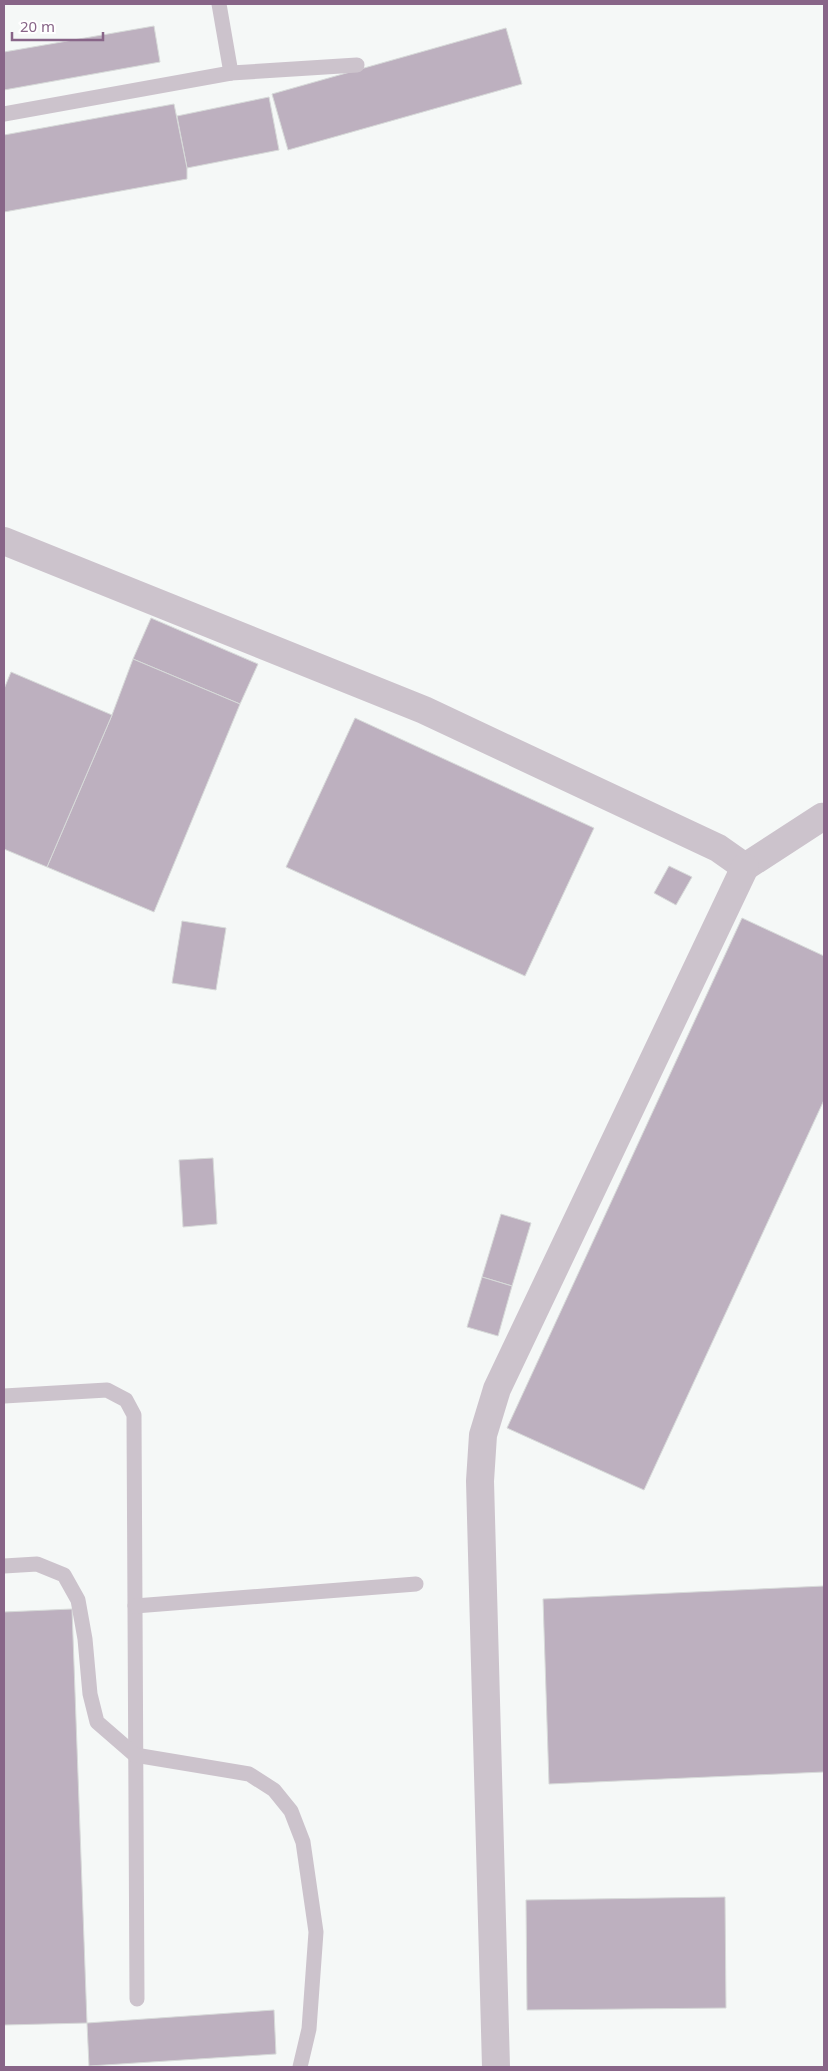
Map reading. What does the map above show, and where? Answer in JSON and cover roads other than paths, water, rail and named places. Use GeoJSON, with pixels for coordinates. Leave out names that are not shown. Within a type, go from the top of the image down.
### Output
{"type":"FeatureCollection","features":[{"type":"Feature","properties":{"kind":"street"},"geometry":{"type":"LineString","coordinates":[[4,541],[424,710],[718,848],[745,867]]}},
{"type":"Feature","properties":{"kind":"street"},"geometry":{"type":"LineString","coordinates":[[496,2067],[480,1480],[483,1435],[497,1389],[745,867],[823,816]]}},
{"type":"Feature","properties":{"kind":"lane"},"geometry":{"type":"LineString","coordinates":[[219,4],[231,73]]}},
{"type":"Feature","properties":{"kind":"lane"},"geometry":{"type":"LineString","coordinates":[[4,114],[231,73],[356,65]]}},
{"type":"Feature","properties":{"kind":"lane"},"geometry":{"type":"LineString","coordinates":[[4,1396],[107,1390],[126,1400],[134,1415],[137,1999]]}},
{"type":"Feature","properties":{"kind":"lane"},"geometry":{"type":"LineString","coordinates":[[4,1566],[36,1564],[64,1575],[78,1600],[85,1639],[90,1694],[96,1722],[135,1755],[249,1774],[274,1790],[291,1811],[303,1842],[316,1932],[309,2029],[300,2067]]}},
{"type":"Feature","properties":{"kind":"lane"},"geometry":{"type":"LineString","coordinates":[[134,1606],[416,1584]]}}]}
